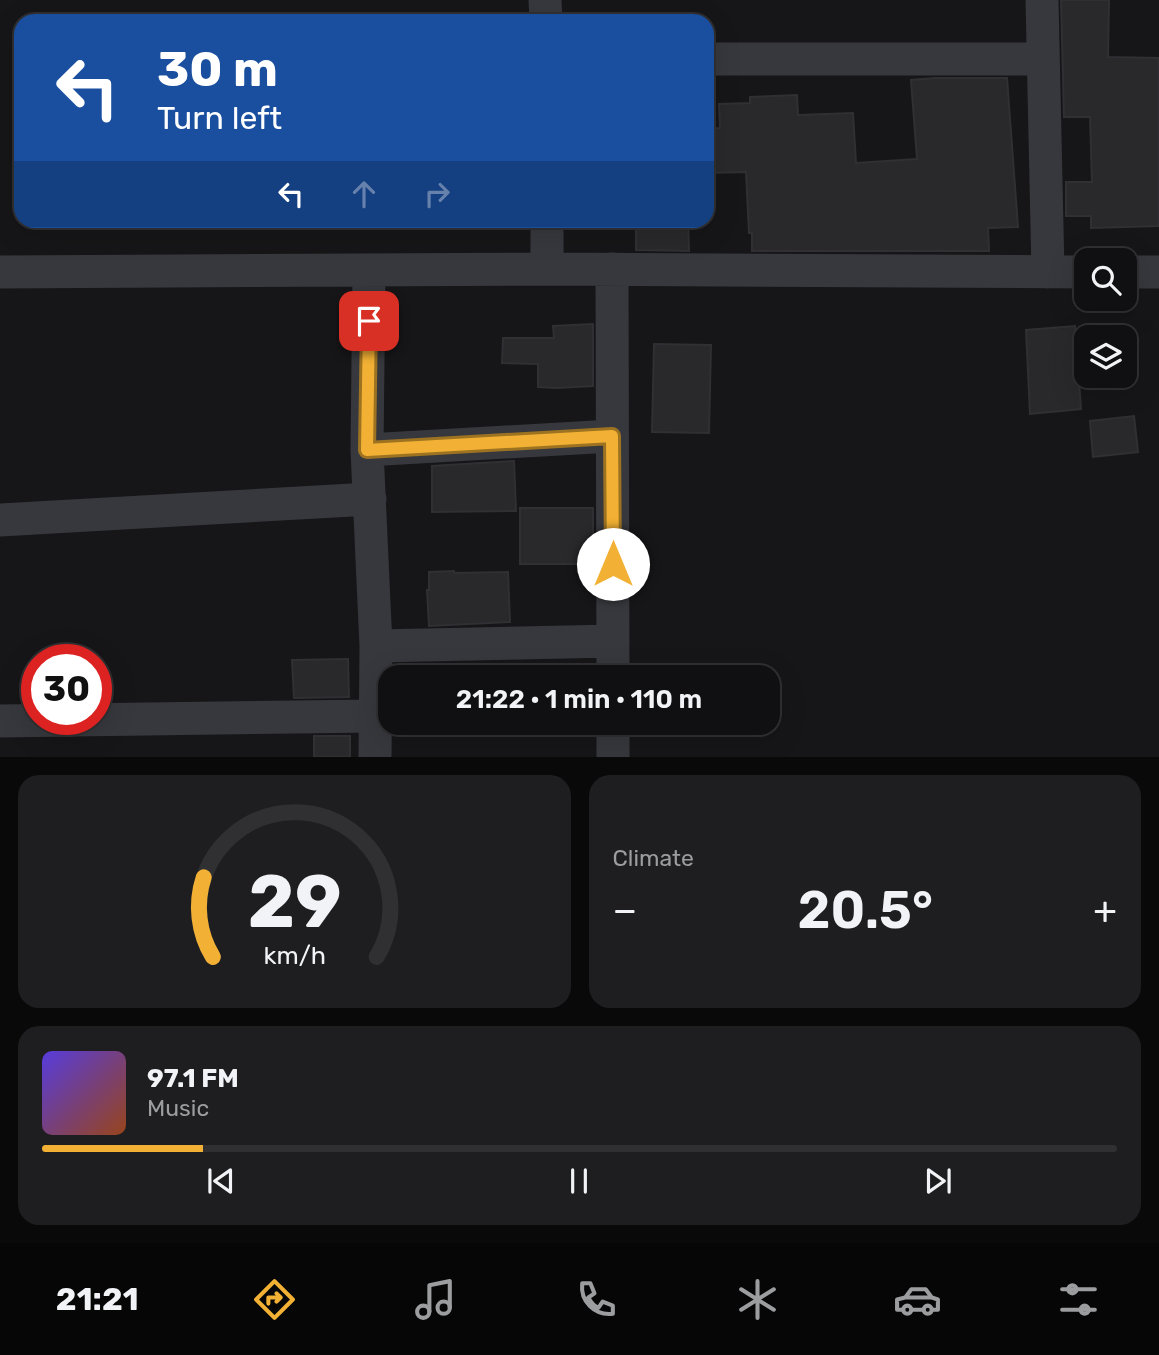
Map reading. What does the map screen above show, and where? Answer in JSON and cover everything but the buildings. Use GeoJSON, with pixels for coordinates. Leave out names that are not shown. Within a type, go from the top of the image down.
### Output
{"type":"FeatureCollection","features":[{"type":"Feature","properties":{"kind":"street"},"geometry":{"type":"LineString","coordinates":[[1042,0],[1048,272]]}},
{"type":"Feature","properties":{"kind":"street"},"geometry":{"type":"LineString","coordinates":[[714,59],[1043,59]]}},
{"type":"Feature","properties":{"kind":"street"},"geometry":{"type":"LineString","coordinates":[[547,228],[547,269]]}},
{"type":"Feature","properties":{"kind":"street"},"geometry":{"type":"LineString","coordinates":[[0,272],[547,269],[1074,272]]}},
{"type":"Feature","properties":{"kind":"street"},"geometry":{"type":"LineString","coordinates":[[369,270],[367,450],[376,646],[375,757]]}},
{"type":"Feature","properties":{"kind":"street"},"geometry":{"type":"LineString","coordinates":[[612,270],[613,665]]}},
{"type":"Feature","properties":{"kind":"street"},"geometry":{"type":"LineString","coordinates":[[1137,272],[1159,272]]}},
{"type":"Feature","properties":{"kind":"street"},"geometry":{"type":"LineString","coordinates":[[367,450],[612,436]]}},
{"type":"Feature","properties":{"kind":"street"},"geometry":{"type":"LineString","coordinates":[[0,520],[370,499]]}},
{"type":"Feature","properties":{"kind":"street"},"geometry":{"type":"LineString","coordinates":[[376,646],[613,640]]}},
{"type":"Feature","properties":{"kind":"street"},"geometry":{"type":"LineString","coordinates":[[0,722],[375,716]]}},
{"type":"Feature","properties":{"kind":"street"},"geometry":{"type":"LineString","coordinates":[[613,735],[613,757]]}},
{"type":"Feature","properties":{"kind":"route"},"geometry":{"type":"LineString","coordinates":[[369,321],[367,450],[612,436],[613,564]]}}]}
